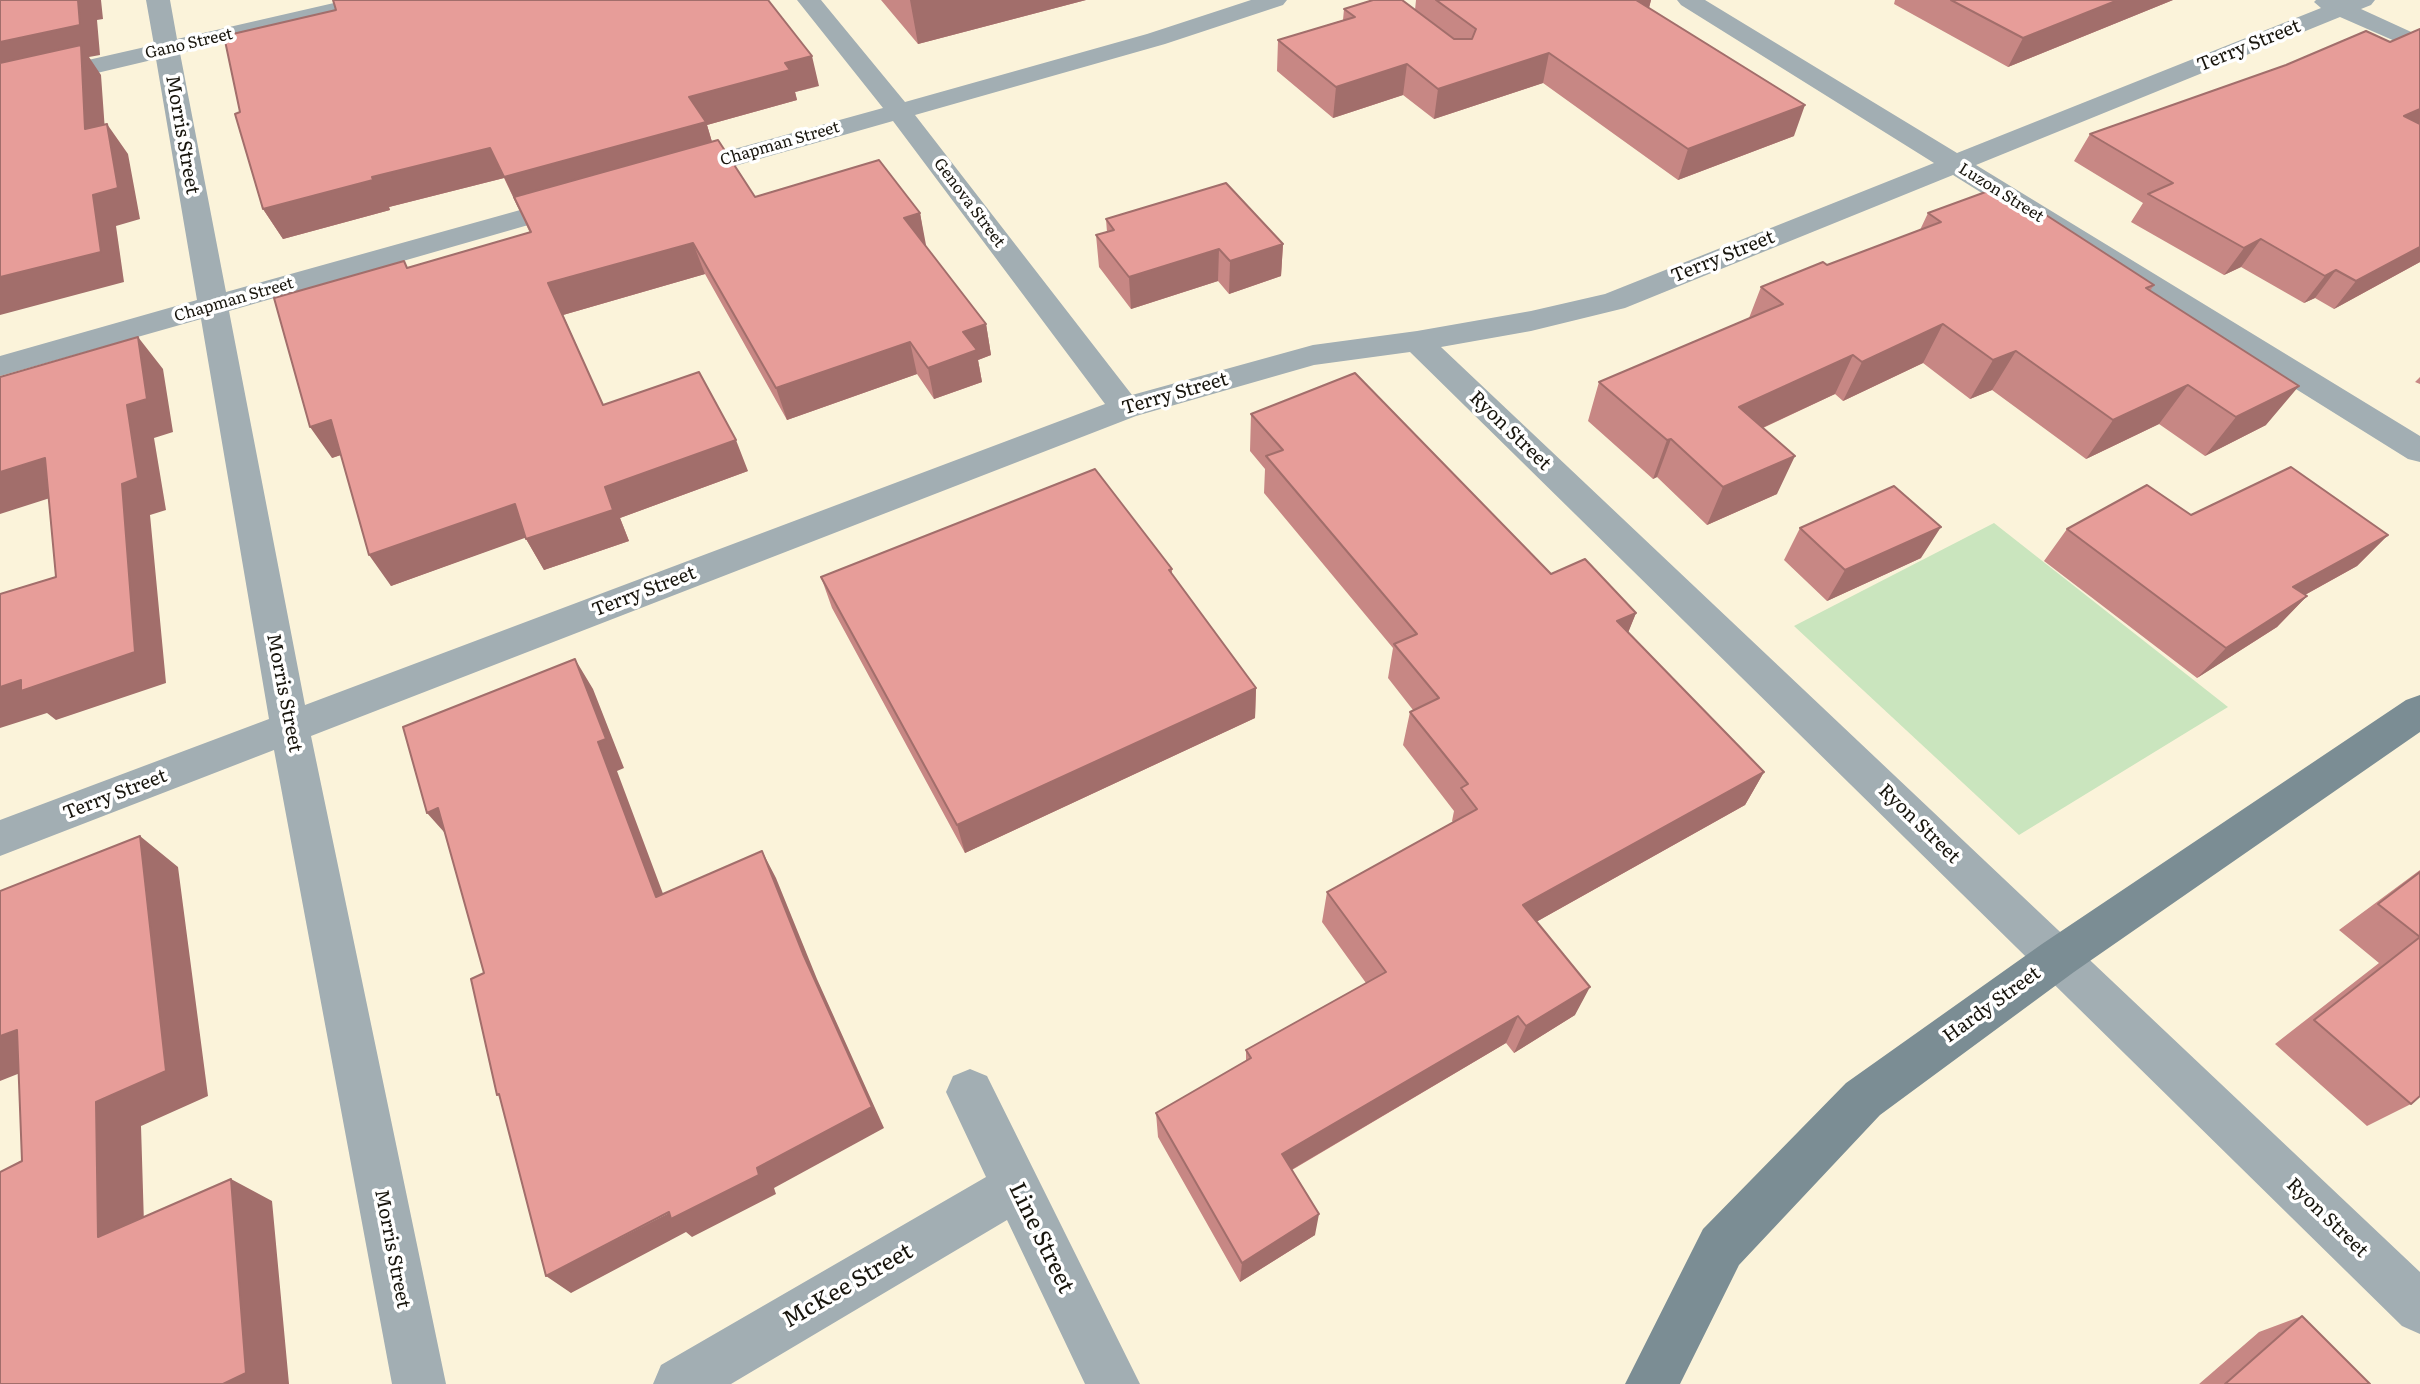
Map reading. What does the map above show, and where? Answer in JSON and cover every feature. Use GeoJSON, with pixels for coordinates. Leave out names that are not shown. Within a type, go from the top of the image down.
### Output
{"type":"FeatureCollection","features":[{"type":"Feature","properties":{"kind":"main road","name":"Hardy Street"},"geometry":{"type":"LineString","coordinates":[[1652,1384],[1721,1247],[1863,1099],[2058,958],[2420,711]]}},
{"type":"Feature","properties":{"kind":"street","name":"Morris Street"},"geometry":{"type":"LineString","coordinates":[[158,0],[303,800],[419,1384]]}},
{"type":"Feature","properties":{"kind":"street","name":"Gano Street"},"geometry":{"type":"LineString","coordinates":[[0,88],[377,0]]}},
{"type":"Feature","properties":{"kind":"street","name":"Genova Street"},"geometry":{"type":"LineString","coordinates":[[809,0],[898,110],[1125,408]]}},
{"type":"Feature","properties":{"kind":"street","name":"Chapman Street"},"geometry":{"type":"LineString","coordinates":[[657,179],[1156,39],[1275,0]]}},
{"type":"Feature","properties":{"kind":"street","name":"Luzon Street"},"geometry":{"type":"LineString","coordinates":[[1689,0],[2420,452]]}},
{"type":"Feature","properties":{"kind":"street","name":"Terry Street"},"geometry":{"type":"LineString","coordinates":[[0,838],[1125,408],[1313,355],[1417,341],[1531,321],[1614,301],[1954,165],[2342,3]]}},
{"type":"Feature","properties":{"kind":"street"},"geometry":{"type":"LineString","coordinates":[[2342,3],[2420,45]]}},
{"type":"Feature","properties":{"kind":"street","name":"Chapman Street"},"geometry":{"type":"LineString","coordinates":[[0,366],[604,194]]}},
{"type":"Feature","properties":{"kind":"street","name":"Ryon Street"},"geometry":{"type":"LineString","coordinates":[[1417,341],[2420,1308]]}},
{"type":"Feature","properties":{"kind":"street","name":"Line Street"},"geometry":{"type":"LineString","coordinates":[[970,1093],[1113,1384]]}},
{"type":"Feature","properties":{"kind":"street","name":"McKee Street"},"geometry":{"type":"LineString","coordinates":[[680,1384],[1016,1187]]}},
{"type":"Feature","properties":{"kind":"green space"},"geometry":{"type":"Polygon","coordinates":[[[1994,523],[2228,707],[2019,835],[1794,626],[1994,523]]]}},
{"type":"Feature","properties":{"kind":"building"},"geometry":{"type":"Polygon","coordinates":[[[0,0],[78,0],[80,25],[0,42],[0,0]]]}},
{"type":"Feature","properties":{"kind":"building"},"geometry":{"type":"Polygon","coordinates":[[[333,0],[768,0],[812,56],[785,63],[790,70],[689,97],[706,122],[504,177],[490,148],[372,177],[373,180],[263,209],[235,114],[240,112],[224,36],[336,10],[333,0]]]}},
{"type":"Feature","properties":{"kind":"building"},"geometry":{"type":"Polygon","coordinates":[[[1373,0],[1402,0],[1454,39],[1472,39],[1476,29],[1436,0],[1636,0],[1805,105],[1688,149],[1549,53],[1438,89],[1407,64],[1336,87],[1278,40],[1355,17],[1344,9],[1373,0]]]}},
{"type":"Feature","properties":{"kind":"building"},"geometry":{"type":"Polygon","coordinates":[[[1951,0],[2118,0],[2023,38],[1951,0]]]}},
{"type":"Feature","properties":{"kind":"building"},"geometry":{"type":"Polygon","coordinates":[[[2420,29],[2420,109],[2404,116],[2420,124],[2420,247],[2356,281],[2336,270],[2325,276],[2261,239],[2244,248],[2148,194],[2173,183],[2090,134],[2286,65],[2366,31],[2390,42],[2420,29]]]}},
{"type":"Feature","properties":{"kind":"building"},"geometry":{"type":"Polygon","coordinates":[[[81,45],[85,129],[107,124],[118,188],[93,195],[101,252],[0,277],[0,63],[81,45]]]}},
{"type":"Feature","properties":{"kind":"building"},"geometry":{"type":"Polygon","coordinates":[[[718,140],[755,197],[879,160],[920,213],[904,218],[986,324],[963,332],[977,350],[928,368],[910,342],[776,388],[693,243],[548,283],[603,405],[699,372],[736,440],[605,487],[613,510],[526,539],[515,504],[369,555],[331,420],[310,427],[274,298],[404,261],[407,268],[531,232],[514,197],[718,140]]]}},
{"type":"Feature","properties":{"kind":"building"},"geometry":{"type":"Polygon","coordinates":[[[1226,183],[1283,244],[1230,261],[1219,249],[1129,277],[1096,235],[1114,230],[1106,219],[1226,183]]]}},
{"type":"Feature","properties":{"kind":"building"},"geometry":{"type":"Polygon","coordinates":[[[1991,190],[2035,219],[2046,215],[2154,285],[2146,288],[2299,386],[2236,417],[2188,385],[2113,420],[2016,351],[1993,360],[1943,324],[1862,362],[1853,355],[1739,407],[1795,456],[1723,487],[1671,439],[1667,440],[1599,382],[1783,304],[1761,287],[1823,262],[1827,265],[1941,222],[1928,213],[1991,190]]]}},
{"type":"Feature","properties":{"kind":"building"},"geometry":{"type":"Polygon","coordinates":[[[138,337],[147,399],[127,405],[138,478],[122,484],[135,652],[21,691],[21,680],[0,687],[0,594],[56,577],[45,458],[0,472],[0,377],[138,337]]]}},
{"type":"Feature","properties":{"kind":"building"},"geometry":{"type":"Polygon","coordinates":[[[1355,373],[1551,574],[1585,559],[1636,613],[1617,621],[1764,772],[1523,905],[1590,987],[1526,1026],[1518,1016],[1282,1154],[1319,1214],[1242,1263],[1156,1113],[1251,1058],[1246,1050],[1386,972],[1327,892],[1477,809],[1461,788],[1468,784],[1410,712],[1439,698],[1394,644],[1417,634],[1266,456],[1283,450],[1251,414],[1355,373]]]}},
{"type":"Feature","properties":{"kind":"building"},"geometry":{"type":"Polygon","coordinates":[[[2291,467],[2388,535],[2293,587],[2307,596],[2226,648],[2067,529],[2147,485],[2191,515],[2291,467]]]}},
{"type":"Feature","properties":{"kind":"building"},"geometry":{"type":"Polygon","coordinates":[[[1095,469],[1172,569],[1169,570],[1256,688],[957,825],[821,577],[1095,469]]]}},
{"type":"Feature","properties":{"kind":"building"},"geometry":{"type":"Polygon","coordinates":[[[1894,486],[1941,527],[1845,570],[1800,528],[1894,486]]]}},
{"type":"Feature","properties":{"kind":"building"},"geometry":{"type":"Polygon","coordinates":[[[575,659],[606,739],[598,742],[656,897],[762,851],[803,954],[872,1107],[757,1168],[759,1175],[671,1219],[669,1212],[546,1276],[499,1094],[497,1095],[471,979],[484,973],[438,808],[427,813],[403,727],[575,659]]]}},
{"type":"Feature","properties":{"kind":"building"},"geometry":{"type":"Polygon","coordinates":[[[140,836],[166,1071],[96,1102],[98,1237],[231,1179],[246,1373],[223,1384],[0,1384],[0,1172],[22,1161],[17,1030],[0,1036],[0,891],[140,836]]]}},
{"type":"Feature","properties":{"kind":"building"},"geometry":{"type":"Polygon","coordinates":[[[2420,872],[2420,937],[2378,904],[2420,872]]]}},
{"type":"Feature","properties":{"kind":"building"},"geometry":{"type":"Polygon","coordinates":[[[2420,937],[2420,1096],[2411,1104],[2314,1020],[2420,937]]]}},
{"type":"Feature","properties":{"kind":"building"},"geometry":{"type":"Polygon","coordinates":[[[2302,1316],[2370,1384],[2225,1384],[2302,1316]]]}}]}
